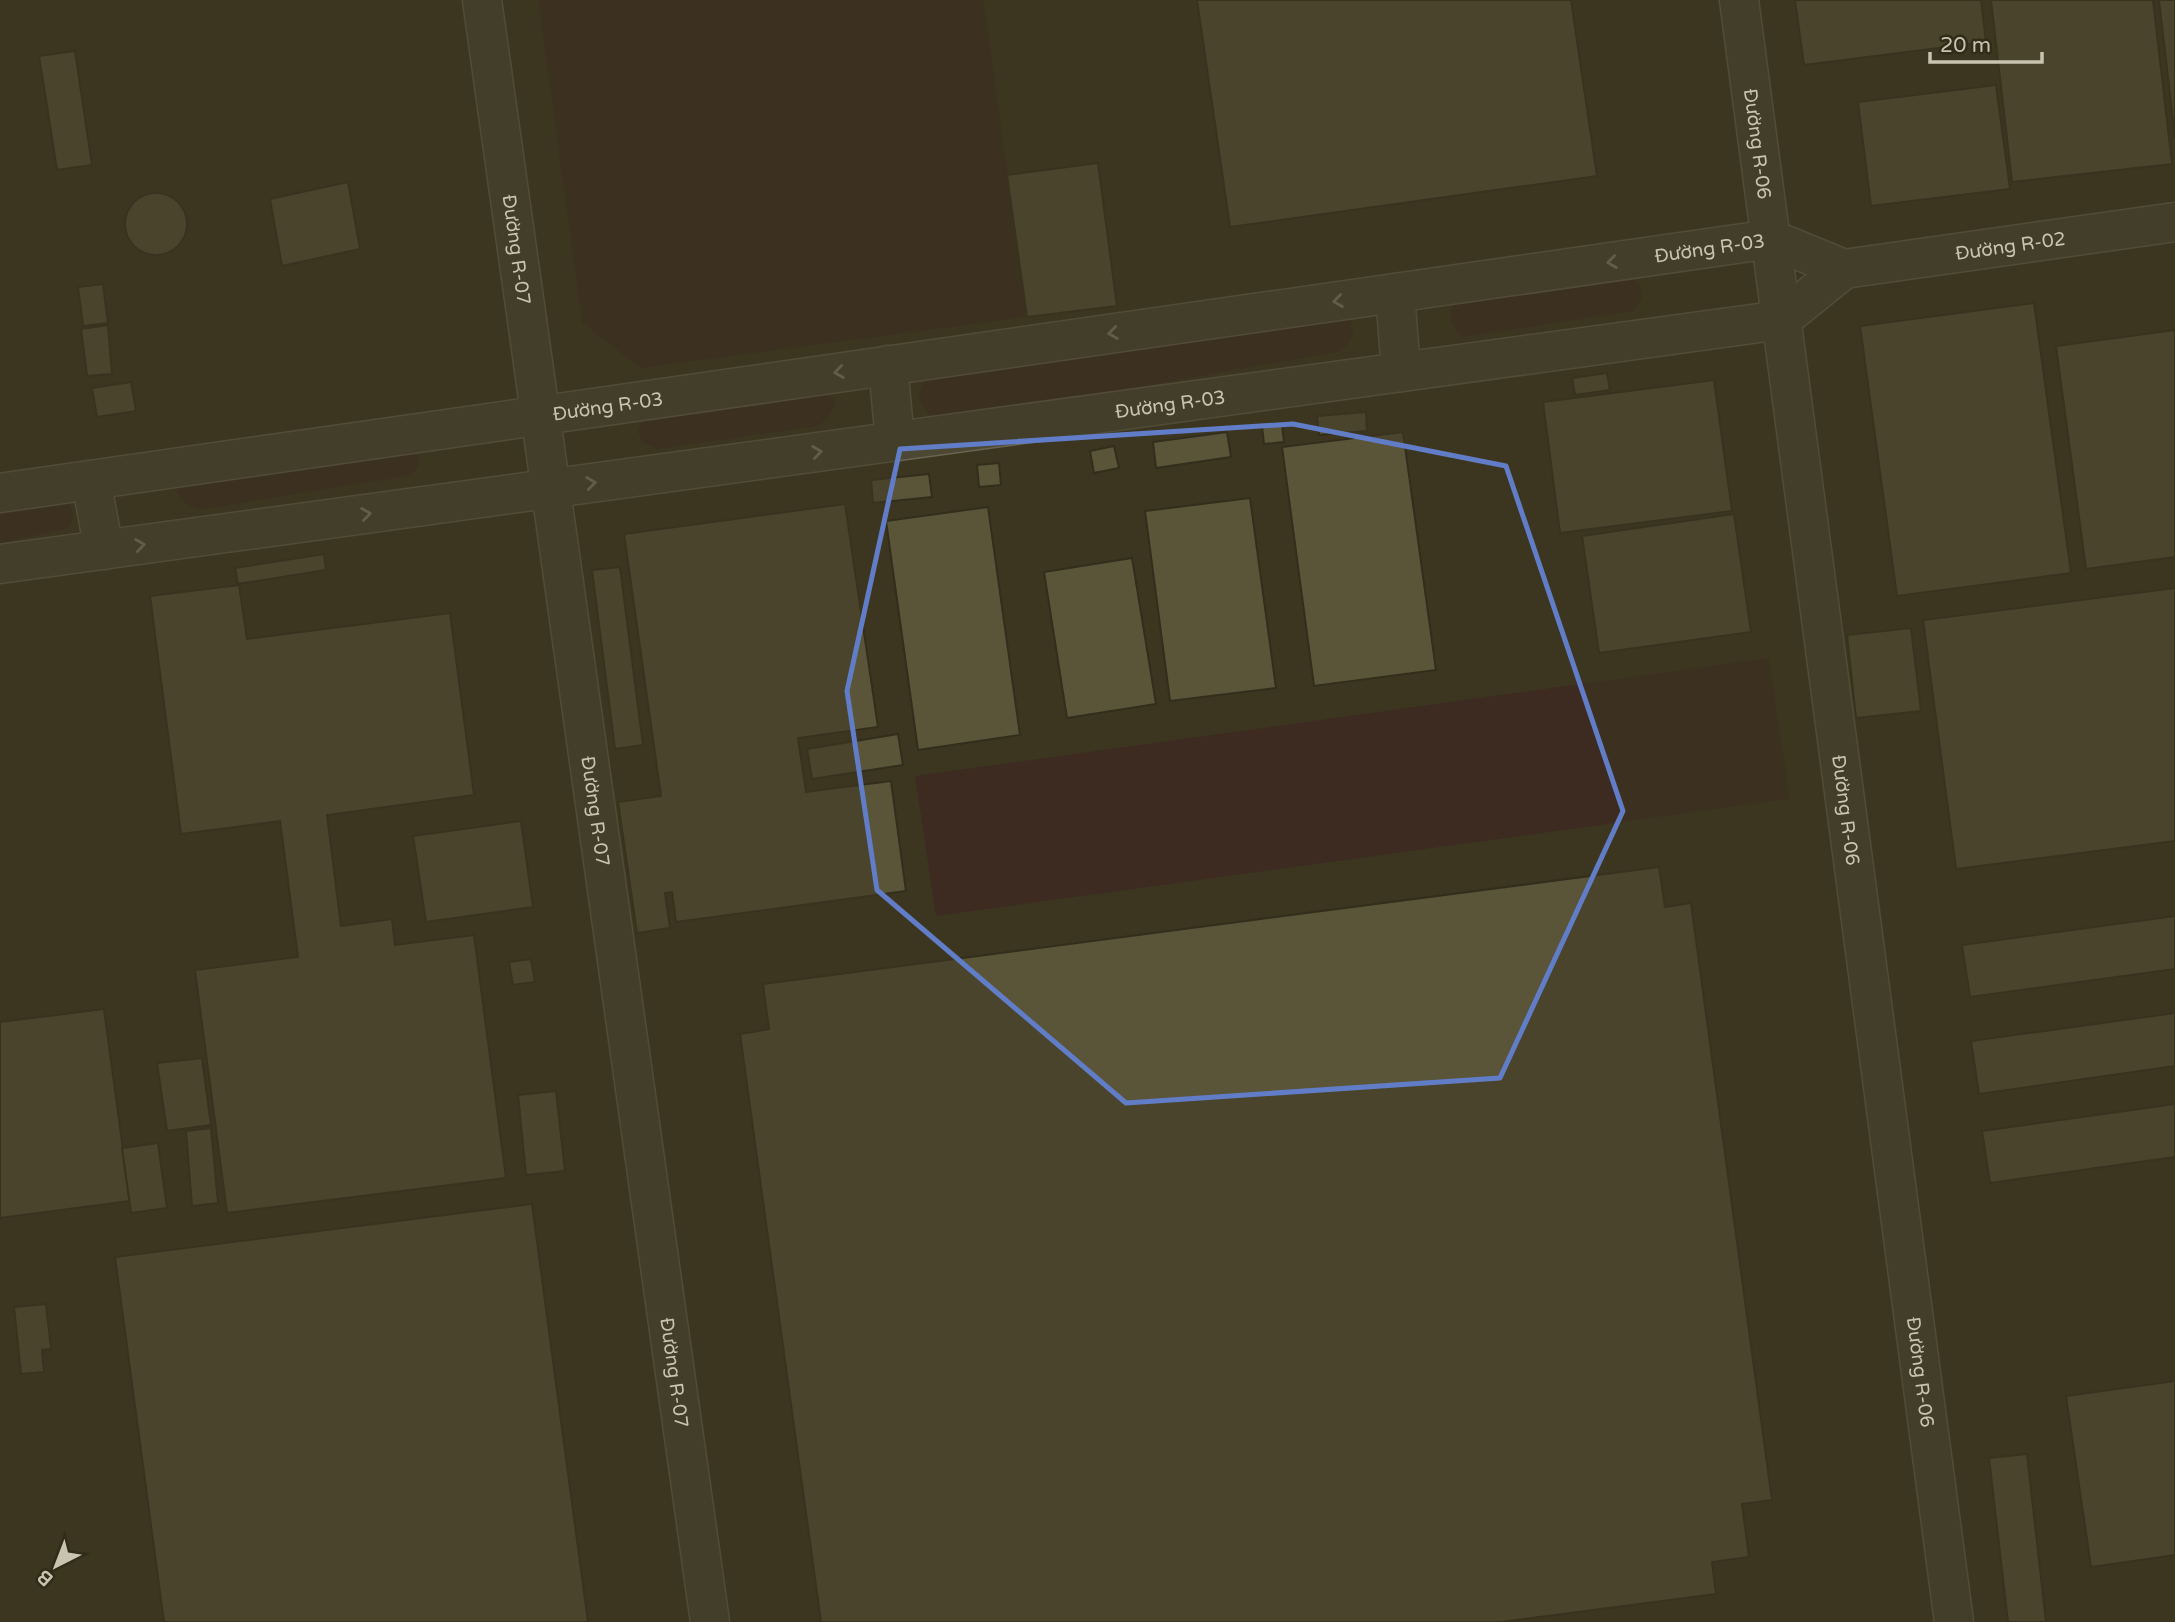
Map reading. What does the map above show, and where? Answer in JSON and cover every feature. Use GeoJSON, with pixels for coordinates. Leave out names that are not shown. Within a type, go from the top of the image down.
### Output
{"type":"FeatureCollection","features":[{"type":"Feature","properties":{"kind":"lane","name":"Đường R-07"},"geometry":{"type":"LineString","coordinates":[[482,0],[710,1622]]}},
{"type":"Feature","properties":{"kind":"lane","name":"Đường R-06"},"geometry":{"type":"LineString","coordinates":[[1739,0],[1954,1622]]}},
{"type":"Feature","properties":{"kind":"lane","name":"Đường R-02"},"geometry":{"type":"LineString","coordinates":[[1844,269],[2175,222]]}},
{"type":"Feature","properties":{"kind":"lane","name":"Đường R-03"},"geometry":{"type":"LineString","coordinates":[[0,493],[1771,239],[1844,269]]}},
{"type":"Feature","properties":{"kind":"lane"},"geometry":{"type":"LineString","coordinates":[[1781,320],[1844,269]]}},
{"type":"Feature","properties":{"kind":"lane"},"geometry":{"type":"LineString","coordinates":[[1395,293],[1401,372]]}},
{"type":"Feature","properties":{"kind":"lane","name":"Đường R-03"},"geometry":{"type":"LineString","coordinates":[[0,564],[1781,320]]}},
{"type":"Feature","properties":{"kind":"lane"},"geometry":{"type":"LineString","coordinates":[[888,365],[895,441]]}},
{"type":"Feature","properties":{"kind":"lane"},"geometry":{"type":"LineString","coordinates":[[90,480],[104,550]]}},
{"type":"Feature","properties":{"kind":"highlighted area"},"geometry":{"type":"Polygon","coordinates":[[[1293,424],[1506,466],[1623,811],[1500,1078],[1126,1103],[877,890],[847,691],[900,449],[1293,424]]]}},
{"type":"Feature","properties":{"kind":"shaded area"},"geometry":{"type":"Polygon","coordinates":[[[538,0],[984,0],[1027,317],[640,368],[582,322],[538,0]]]}},
{"type":"Feature","properties":{"kind":"shaded area"},"geometry":{"type":"Polygon","coordinates":[[[1635,278],[1641,286],[1642,295],[1634,311],[1464,337],[1453,326],[1450,318],[1453,303],[1635,278]]]}},
{"type":"Feature","properties":{"kind":"shaded area"},"geometry":{"type":"Polygon","coordinates":[[[1346,315],[1353,325],[1353,335],[1348,344],[1338,352],[949,420],[929,414],[918,399],[924,379],[1346,315]]]}},
{"type":"Feature","properties":{"kind":"shaded area"},"geometry":{"type":"Polygon","coordinates":[[[828,392],[836,404],[827,419],[818,426],[657,449],[643,443],[638,432],[642,420],[828,392]]]}},
{"type":"Feature","properties":{"kind":"shaded area"},"geometry":{"type":"Polygon","coordinates":[[[413,447],[420,462],[416,471],[408,476],[199,510],[183,502],[176,486],[413,447]]]}},
{"type":"Feature","properties":{"kind":"shaded area"},"geometry":{"type":"Polygon","coordinates":[[[67,501],[73,515],[67,529],[0,543],[0,503],[67,501]]]}},
{"type":"Feature","properties":{"kind":"shaded area"},"geometry":{"type":"Polygon","coordinates":[[[1769,658],[1790,799],[936,916],[915,776],[1769,658]]]}},
{"type":"Feature","properties":{"kind":"building"},"geometry":{"type":"Polygon","coordinates":[[[1197,0],[1571,0],[1597,176],[1230,227],[1197,0]]]}},
{"type":"Feature","properties":{"kind":"building"},"geometry":{"type":"Polygon","coordinates":[[[1795,0],[1981,0],[1986,42],[1804,65],[1795,0]]]}},
{"type":"Feature","properties":{"kind":"building"},"geometry":{"type":"Polygon","coordinates":[[[1991,0],[2153,0],[2172,164],[2012,182],[1991,0]]]}},
{"type":"Feature","properties":{"kind":"building"},"geometry":{"type":"Polygon","coordinates":[[[2159,0],[2175,0],[2175,138],[2159,0]]]}},
{"type":"Feature","properties":{"kind":"building"},"geometry":{"type":"Polygon","coordinates":[[[75,51],[92,165],[57,170],[39,56],[75,51]]]}},
{"type":"Feature","properties":{"kind":"building"},"geometry":{"type":"Polygon","coordinates":[[[1996,85],[2010,189],[1871,206],[1858,102],[1996,85]]]}},
{"type":"Feature","properties":{"kind":"building"},"geometry":{"type":"Polygon","coordinates":[[[1098,163],[1117,306],[1027,317],[1007,175],[1098,163]]]}},
{"type":"Feature","properties":{"kind":"building"},"geometry":{"type":"Polygon","coordinates":[[[348,182],[360,249],[282,266],[270,199],[348,182]]]}},
{"type":"Feature","properties":{"kind":"building"},"geometry":{"type":"Polygon","coordinates":[[[156,193],[168,195],[178,202],[185,212],[185,236],[178,246],[168,253],[156,255],[144,253],[134,246],[127,236],[125,224],[127,212],[134,202],[144,195],[156,193]]]}},
{"type":"Feature","properties":{"kind":"building"},"geometry":{"type":"Polygon","coordinates":[[[103,284],[108,323],[83,326],[78,287],[103,284]]]}},
{"type":"Feature","properties":{"kind":"building"},"geometry":{"type":"Polygon","coordinates":[[[2034,303],[2071,573],[1897,596],[1860,326],[2034,303]]]}},
{"type":"Feature","properties":{"kind":"building"},"geometry":{"type":"Polygon","coordinates":[[[108,325],[112,374],[87,376],[81,329],[108,325]]]}},
{"type":"Feature","properties":{"kind":"building"},"geometry":{"type":"Polygon","coordinates":[[[2175,330],[2175,557],[2086,569],[2056,346],[2175,330]]]}},
{"type":"Feature","properties":{"kind":"building"},"geometry":{"type":"Polygon","coordinates":[[[1607,373],[1610,390],[1575,395],[1572,378],[1607,373]]]}},
{"type":"Feature","properties":{"kind":"building"},"geometry":{"type":"Polygon","coordinates":[[[1714,380],[1732,511],[1560,533],[1543,402],[1714,380]]]}},
{"type":"Feature","properties":{"kind":"building"},"geometry":{"type":"Polygon","coordinates":[[[131,382],[136,411],[97,417],[92,388],[131,382]]]}},
{"type":"Feature","properties":{"kind":"building"},"geometry":{"type":"Polygon","coordinates":[[[1366,412],[1367,431],[1319,435],[1317,416],[1366,412]]]}},
{"type":"Feature","properties":{"kind":"building"},"geometry":{"type":"Polygon","coordinates":[[[1282,424],[1284,442],[1264,444],[1262,426],[1282,424]]]}},
{"type":"Feature","properties":{"kind":"building"},"geometry":{"type":"Polygon","coordinates":[[[1227,432],[1231,457],[1156,468],[1153,442],[1227,432]]]}},
{"type":"Feature","properties":{"kind":"building"},"geometry":{"type":"Polygon","coordinates":[[[1403,432],[1436,670],[1314,686],[1282,447],[1403,432]]]}},
{"type":"Feature","properties":{"kind":"building"},"geometry":{"type":"Polygon","coordinates":[[[1114,446],[1119,468],[1094,473],[1090,451],[1114,446]]]}},
{"type":"Feature","properties":{"kind":"building"},"geometry":{"type":"Polygon","coordinates":[[[999,463],[1001,485],[979,487],[977,465],[999,463]]]}},
{"type":"Feature","properties":{"kind":"building"},"geometry":{"type":"Polygon","coordinates":[[[929,474],[932,497],[873,503],[871,480],[929,474]]]}},
{"type":"Feature","properties":{"kind":"building"},"geometry":{"type":"Polygon","coordinates":[[[1250,498],[1276,688],[1170,701],[1145,511],[1250,498]]]}},
{"type":"Feature","properties":{"kind":"building"},"geometry":{"type":"Polygon","coordinates":[[[845,504],[878,727],[798,738],[806,792],[891,781],[906,891],[676,922],[672,892],[665,893],[670,928],[637,933],[618,802],[661,796],[624,534],[845,504]]]}},
{"type":"Feature","properties":{"kind":"building"},"geometry":{"type":"Polygon","coordinates":[[[988,507],[1020,735],[918,750],[886,521],[988,507]]]}},
{"type":"Feature","properties":{"kind":"building"},"geometry":{"type":"Polygon","coordinates":[[[1734,514],[1751,632],[1599,653],[1582,536],[1734,514]]]}},
{"type":"Feature","properties":{"kind":"building"},"geometry":{"type":"Polygon","coordinates":[[[324,554],[326,570],[238,584],[235,568],[324,554]]]}},
{"type":"Feature","properties":{"kind":"building"},"geometry":{"type":"Polygon","coordinates":[[[1132,558],[1156,704],[1067,718],[1044,572],[1132,558]]]}},
{"type":"Feature","properties":{"kind":"building"},"geometry":{"type":"Polygon","coordinates":[[[620,567],[643,745],[615,749],[592,570],[620,567]]]}},
{"type":"Feature","properties":{"kind":"building"},"geometry":{"type":"Polygon","coordinates":[[[239,585],[247,639],[450,613],[474,795],[327,815],[341,926],[392,919],[395,945],[474,935],[506,1178],[227,1213],[195,970],[298,957],[280,821],[181,834],[150,596],[239,585]]]}},
{"type":"Feature","properties":{"kind":"building"},"geometry":{"type":"Polygon","coordinates":[[[2175,588],[2175,841],[1956,869],[1923,620],[2175,588]]]}},
{"type":"Feature","properties":{"kind":"building"},"geometry":{"type":"Polygon","coordinates":[[[1911,628],[1921,711],[1856,718],[1847,635],[1911,628]]]}},
{"type":"Feature","properties":{"kind":"building"},"geometry":{"type":"Polygon","coordinates":[[[898,734],[903,765],[812,779],[807,749],[898,734]]]}},
{"type":"Feature","properties":{"kind":"building"},"geometry":{"type":"Polygon","coordinates":[[[521,821],[533,907],[426,922],[413,836],[521,821]]]}},
{"type":"Feature","properties":{"kind":"building"},"geometry":{"type":"Polygon","coordinates":[[[1659,867],[1665,907],[1691,903],[1772,1500],[1742,1504],[1749,1557],[1712,1562],[1716,1594],[1502,1622],[821,1622],[740,1034],[769,1029],[763,984],[1659,867]]]}},
{"type":"Feature","properties":{"kind":"building"},"geometry":{"type":"Polygon","coordinates":[[[2175,916],[2175,969],[1970,997],[1962,945],[2175,916]]]}},
{"type":"Feature","properties":{"kind":"building"},"geometry":{"type":"Polygon","coordinates":[[[531,959],[535,982],[513,985],[509,962],[531,959]]]}},
{"type":"Feature","properties":{"kind":"building"},"geometry":{"type":"Polygon","coordinates":[[[104,1009],[130,1201],[0,1218],[0,1022],[104,1009]]]}},
{"type":"Feature","properties":{"kind":"building"},"geometry":{"type":"Polygon","coordinates":[[[2175,1013],[2175,1066],[1979,1094],[1971,1041],[2175,1013]]]}},
{"type":"Feature","properties":{"kind":"building"},"geometry":{"type":"Polygon","coordinates":[[[202,1058],[211,1125],[167,1131],[157,1063],[202,1058]]]}},
{"type":"Feature","properties":{"kind":"building"},"geometry":{"type":"Polygon","coordinates":[[[556,1091],[565,1171],[526,1175],[518,1095],[556,1091]]]}},
{"type":"Feature","properties":{"kind":"building"},"geometry":{"type":"Polygon","coordinates":[[[2175,1104],[2175,1157],[1990,1183],[1982,1131],[2175,1104]]]}},
{"type":"Feature","properties":{"kind":"building"},"geometry":{"type":"Polygon","coordinates":[[[211,1128],[218,1203],[192,1206],[186,1131],[211,1128]]]}},
{"type":"Feature","properties":{"kind":"building"},"geometry":{"type":"Polygon","coordinates":[[[158,1143],[167,1208],[131,1213],[122,1148],[158,1143]]]}},
{"type":"Feature","properties":{"kind":"building"},"geometry":{"type":"Polygon","coordinates":[[[532,1204],[588,1622],[164,1622],[115,1257],[532,1204]]]}},
{"type":"Feature","properties":{"kind":"building"},"geometry":{"type":"Polygon","coordinates":[[[46,1304],[51,1349],[42,1350],[44,1372],[21,1374],[14,1307],[46,1304]]]}},
{"type":"Feature","properties":{"kind":"building"},"geometry":{"type":"Polygon","coordinates":[[[2175,1381],[2175,1555],[2091,1567],[2066,1396],[2175,1381]]]}},
{"type":"Feature","properties":{"kind":"building"},"geometry":{"type":"Polygon","coordinates":[[[2027,1454],[2046,1622],[2008,1622],[1989,1458],[2027,1454]]]}}]}
